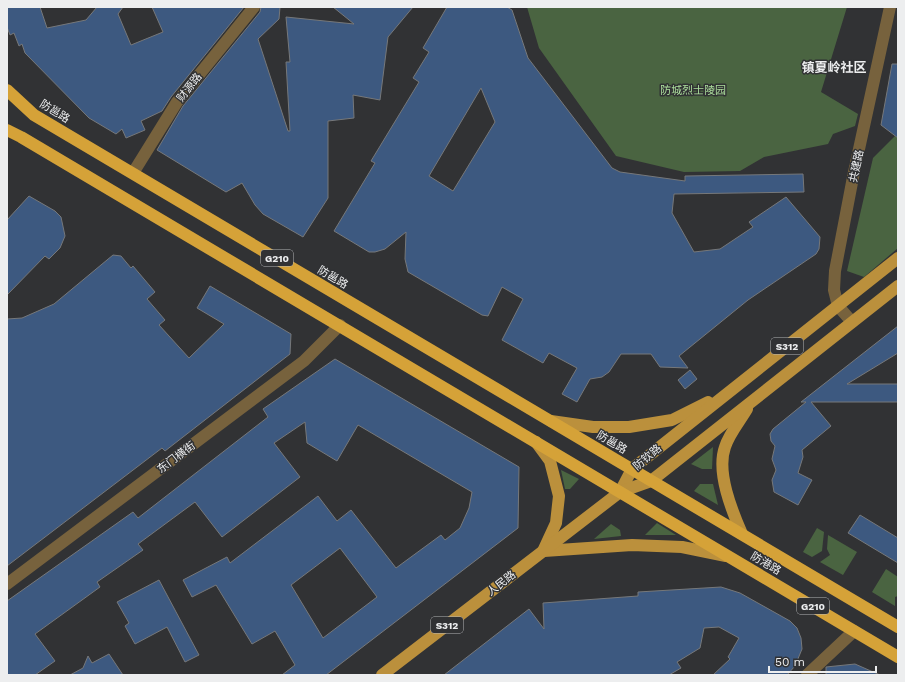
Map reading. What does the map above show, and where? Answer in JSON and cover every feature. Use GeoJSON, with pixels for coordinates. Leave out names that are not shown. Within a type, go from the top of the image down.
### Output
{"type":"FeatureCollection","features":[{"type":"Feature","properties":{"kind":"highway","name":"防邕路"},"geometry":{"type":"LineString","coordinates":[[7,90],[34,115],[651,481]]}},
{"type":"Feature","properties":{"kind":"highway","name":"G210"},"geometry":{"type":"LineString","coordinates":[[7,130],[340,325],[620,492]]}},
{"type":"Feature","properties":{"kind":"highway","name":"防港路"},"geometry":{"type":"LineString","coordinates":[[651,481],[898,627]]}},
{"type":"Feature","properties":{"kind":"highway","name":"防港路"},"geometry":{"type":"LineString","coordinates":[[620,492],[898,657]]}},
{"type":"Feature","properties":{"kind":"main road","name":"防钦路"},"geometry":{"type":"LineString","coordinates":[[620,492],[632,469],[898,258]]}},
{"type":"Feature","properties":{"kind":"main road","name":"防钦路"},"geometry":{"type":"LineString","coordinates":[[620,492],[651,481],[898,286]]}},
{"type":"Feature","properties":{"kind":"main road"},"geometry":{"type":"LineString","coordinates":[[551,421],[594,427],[629,427],[672,420],[735,387]]}},
{"type":"Feature","properties":{"kind":"main road"},"geometry":{"type":"LineString","coordinates":[[742,534],[730,508],[723,475],[725,447],[750,402]]}},
{"type":"Feature","properties":{"kind":"main road"},"geometry":{"type":"LineString","coordinates":[[535,441],[550,461],[558,496],[556,523],[544,550],[632,545],[682,547],[728,556]]}},
{"type":"Feature","properties":{"kind":"main road","name":"人民路"},"geometry":{"type":"LineString","coordinates":[[382,675],[620,492]]}},
{"type":"Feature","properties":{"kind":"street","name":"财源路"},"geometry":{"type":"LineString","coordinates":[[133,173],[177,102],[254,7]]}},
{"type":"Feature","properties":{"kind":"street","name":"共建路"},"geometry":{"type":"LineString","coordinates":[[838,306],[834,290],[836,271],[854,172],[890,7]]}},
{"type":"Feature","properties":{"kind":"street"},"geometry":{"type":"LineString","coordinates":[[838,306],[852,322]]}},
{"type":"Feature","properties":{"kind":"street","name":"东门横街"},"geometry":{"type":"LineString","coordinates":[[7,584],[304,361],[340,325]]}},
{"type":"Feature","properties":{"kind":"street"},"geometry":{"type":"LineString","coordinates":[[807,675],[854,631]]}},
{"type":"Feature","properties":{"kind":"green space","name":"防城烈士陵园"},"geometry":{"type":"Polygon","coordinates":[[[527,7],[847,7],[821,92],[858,114],[855,126],[833,134],[828,144],[764,157],[740,171],[684,172],[616,156],[539,48],[527,7]]]}},
{"type":"Feature","properties":{"kind":"green space"},"geometry":{"type":"Polygon","coordinates":[[[895,136],[898,138],[898,248],[864,277],[847,271],[873,158],[895,136]]]}},
{"type":"Feature","properties":{"kind":"green space"},"geometry":{"type":"Polygon","coordinates":[[[713,447],[712,469],[702,469],[691,464],[713,447]]]}},
{"type":"Feature","properties":{"kind":"green space"},"geometry":{"type":"Polygon","coordinates":[[[561,470],[579,479],[570,489],[565,489],[561,470]]]}},
{"type":"Feature","properties":{"kind":"green space"},"geometry":{"type":"Polygon","coordinates":[[[700,484],[713,484],[718,505],[694,491],[700,484]]]}},
{"type":"Feature","properties":{"kind":"green space"},"geometry":{"type":"Polygon","coordinates":[[[657,523],[676,535],[645,535],[657,523]]]}},
{"type":"Feature","properties":{"kind":"green space"},"geometry":{"type":"Polygon","coordinates":[[[611,524],[620,530],[621,536],[594,539],[611,524]]]}},
{"type":"Feature","properties":{"kind":"green space"},"geometry":{"type":"Polygon","coordinates":[[[817,528],[824,532],[822,551],[812,557],[803,552],[817,528]]]}},
{"type":"Feature","properties":{"kind":"green space"},"geometry":{"type":"Polygon","coordinates":[[[828,535],[857,552],[843,575],[820,562],[830,555],[827,549],[828,535]]]}},
{"type":"Feature","properties":{"kind":"green space"},"geometry":{"type":"Polygon","coordinates":[[[886,569],[898,577],[898,596],[895,597],[895,606],[872,592],[886,569]]]}},
{"type":"Feature","properties":{"kind":"building"},"geometry":{"type":"Polygon","coordinates":[[[7,7],[40,7],[47,28],[86,20],[97,7],[123,7],[118,14],[131,45],[163,32],[152,7],[244,7],[171,97],[162,111],[141,121],[145,130],[126,138],[122,129],[116,134],[89,118],[25,53],[22,44],[19,46],[14,33],[10,35],[7,27],[7,7]]]}},
{"type":"Feature","properties":{"kind":"building"},"geometry":{"type":"Polygon","coordinates":[[[261,7],[280,7],[279,19],[258,39],[288,131],[290,131],[286,62],[290,62],[286,17],[354,24],[333,7],[413,7],[388,37],[380,100],[353,95],[354,118],[328,121],[328,198],[303,237],[263,214],[255,205],[242,183],[226,192],[157,150],[183,106],[260,12],[261,7]]]}},
{"type":"Feature","properties":{"kind":"building"},"geometry":{"type":"Polygon","coordinates":[[[447,7],[507,7],[512,10],[528,58],[612,168],[620,172],[685,181],[685,176],[803,174],[804,192],[674,194],[672,213],[694,252],[720,249],[753,227],[749,222],[786,197],[820,237],[819,249],[816,254],[748,300],[679,356],[688,368],[660,367],[651,354],[621,354],[609,372],[602,377],[590,379],[577,402],[562,394],[577,368],[549,353],[543,363],[502,340],[523,299],[502,287],[488,316],[482,315],[408,272],[405,259],[406,232],[385,249],[369,252],[334,231],[375,163],[371,161],[419,82],[413,78],[429,52],[423,48],[447,7]],[[481,88],[429,176],[453,191],[495,122],[481,88]]]}},
{"type":"Feature","properties":{"kind":"building"},"geometry":{"type":"Polygon","coordinates":[[[892,64],[898,64],[898,138],[881,125],[892,64]]]}},
{"type":"Feature","properties":{"kind":"building"},"geometry":{"type":"Polygon","coordinates":[[[29,196],[55,211],[61,217],[65,236],[60,248],[49,259],[45,256],[7,295],[7,220],[29,196]]]}},
{"type":"Feature","properties":{"kind":"building"},"geometry":{"type":"Polygon","coordinates":[[[113,255],[121,256],[131,268],[133,266],[155,292],[147,299],[165,320],[159,325],[189,358],[224,324],[197,308],[210,286],[291,334],[290,354],[165,451],[162,448],[7,566],[7,319],[22,318],[54,304],[113,255]]]}},
{"type":"Feature","properties":{"kind":"building"},"geometry":{"type":"Polygon","coordinates":[[[898,326],[898,353],[847,384],[898,384],[898,402],[811,402],[831,426],[802,450],[803,457],[798,473],[812,480],[798,505],[774,492],[772,480],[776,470],[772,459],[775,446],[771,441],[770,434],[773,429],[806,402],[801,402],[898,326]]]}},
{"type":"Feature","properties":{"kind":"building"},"geometry":{"type":"Polygon","coordinates":[[[335,359],[519,467],[518,528],[326,675],[282,675],[295,665],[275,631],[252,644],[216,585],[192,597],[183,580],[227,557],[230,563],[318,496],[337,521],[351,510],[396,568],[441,535],[445,540],[460,528],[469,508],[472,492],[358,425],[337,461],[307,443],[305,422],[274,443],[300,477],[222,537],[195,502],[138,544],[143,550],[97,582],[100,587],[35,634],[55,661],[35,675],[7,675],[7,601],[133,512],[138,518],[268,417],[263,409],[335,359]],[[340,548],[291,585],[323,638],[377,597],[340,548]]]}},
{"type":"Feature","properties":{"kind":"building"},"geometry":{"type":"Polygon","coordinates":[[[690,370],[697,379],[685,389],[678,380],[690,370]]]}},
{"type":"Feature","properties":{"kind":"building"},"geometry":{"type":"Polygon","coordinates":[[[860,515],[898,538],[898,563],[848,533],[860,515]]]}},
{"type":"Feature","properties":{"kind":"building"},"geometry":{"type":"Polygon","coordinates":[[[159,580],[199,655],[185,662],[167,627],[135,644],[125,626],[129,623],[117,602],[159,580]]]}},
{"type":"Feature","properties":{"kind":"building"},"geometry":{"type":"Polygon","coordinates":[[[721,587],[740,593],[790,621],[797,628],[801,638],[802,649],[795,666],[787,675],[713,675],[730,659],[728,657],[739,638],[719,627],[704,628],[700,648],[677,662],[681,668],[669,675],[444,675],[529,609],[544,629],[543,603],[638,596],[638,592],[721,587]]]}},
{"type":"Feature","properties":{"kind":"building"},"geometry":{"type":"Polygon","coordinates":[[[109,654],[123,675],[70,675],[83,668],[88,656],[92,663],[109,654]]]}},
{"type":"Feature","properties":{"kind":"building"},"geometry":{"type":"Polygon","coordinates":[[[855,664],[880,675],[826,675],[826,667],[855,664]]]}},
{"type":"Feature","properties":{"kind":"district","name":"镇夏岭社区"},"geometry":{"type":"Point","coordinates":[834,67]}}]}
